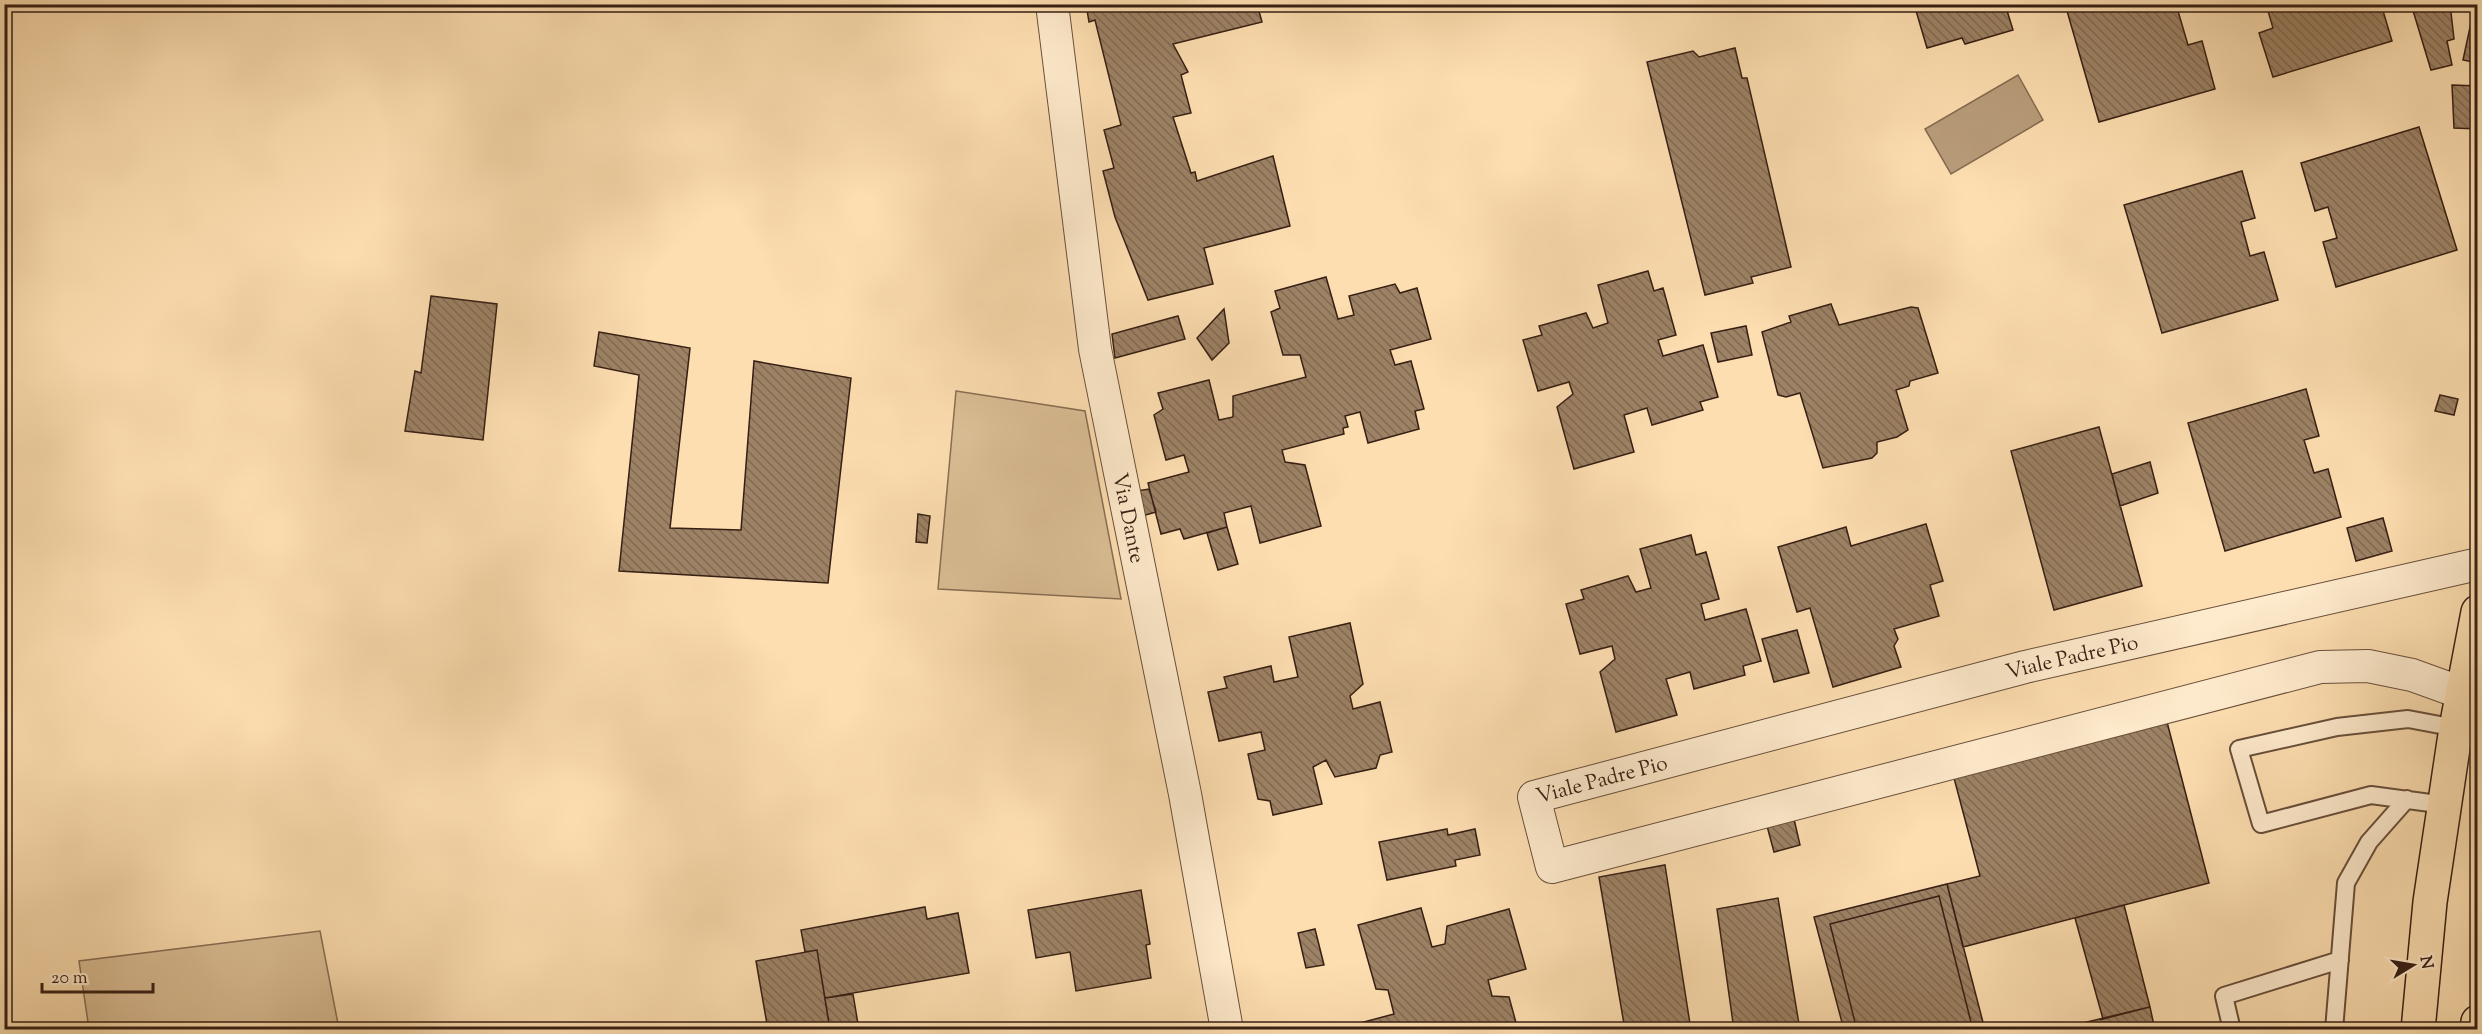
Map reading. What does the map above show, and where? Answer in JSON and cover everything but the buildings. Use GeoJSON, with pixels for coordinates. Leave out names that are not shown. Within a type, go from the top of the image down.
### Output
{"type":"FeatureCollection","features":[{"type":"Feature","properties":{"kind":"main road"},"geometry":{"type":"LineString","coordinates":[[2418,1029],[2430,902],[2456,728],[2478,612]]}},
{"type":"Feature","properties":{"kind":"main road"},"geometry":{"type":"LineString","coordinates":[[2477,1029],[2478,1022]]}},
{"type":"Feature","properties":{"kind":"street","name":"Via Dante"},"geometry":{"type":"LineString","coordinates":[[1052,4],[1095,349],[1185,794],[1227,1029]]}},
{"type":"Feature","properties":{"kind":"street","name":"Viale Padre Pio"},"geometry":{"type":"LineString","coordinates":[[2462,693],[2412,675],[2368,666],[2320,668],[1552,867],[1534,797],[2025,667],[2478,564]]}},
{"type":"Feature","properties":{"kind":"lane"},"geometry":{"type":"LineString","coordinates":[[2445,805],[2371,795],[2261,824],[2239,749],[2337,727],[2408,719],[2456,728]]}},
{"type":"Feature","properties":{"kind":"lane"},"geometry":{"type":"LineString","coordinates":[[2334,1029],[2346,883],[2369,842],[2407,800]]}},
{"type":"Feature","properties":{"kind":"lane"},"geometry":{"type":"LineString","coordinates":[[2232,1029],[2224,996],[2340,960]]}},
{"type":"Feature","properties":{"kind":"shaded area"},"geometry":{"type":"Polygon","coordinates":[[[2018,75],[2043,120],[1951,174],[1925,129],[2018,75]]]}},
{"type":"Feature","properties":{"kind":"shaded area"},"geometry":{"type":"Polygon","coordinates":[[[956,391],[1085,411],[1121,599],[938,589],[956,391]]]}},
{"type":"Feature","properties":{"kind":"shaded area"},"geometry":{"type":"Polygon","coordinates":[[[320,931],[339,1029],[89,1029],[79,961],[320,931]]]}}]}
